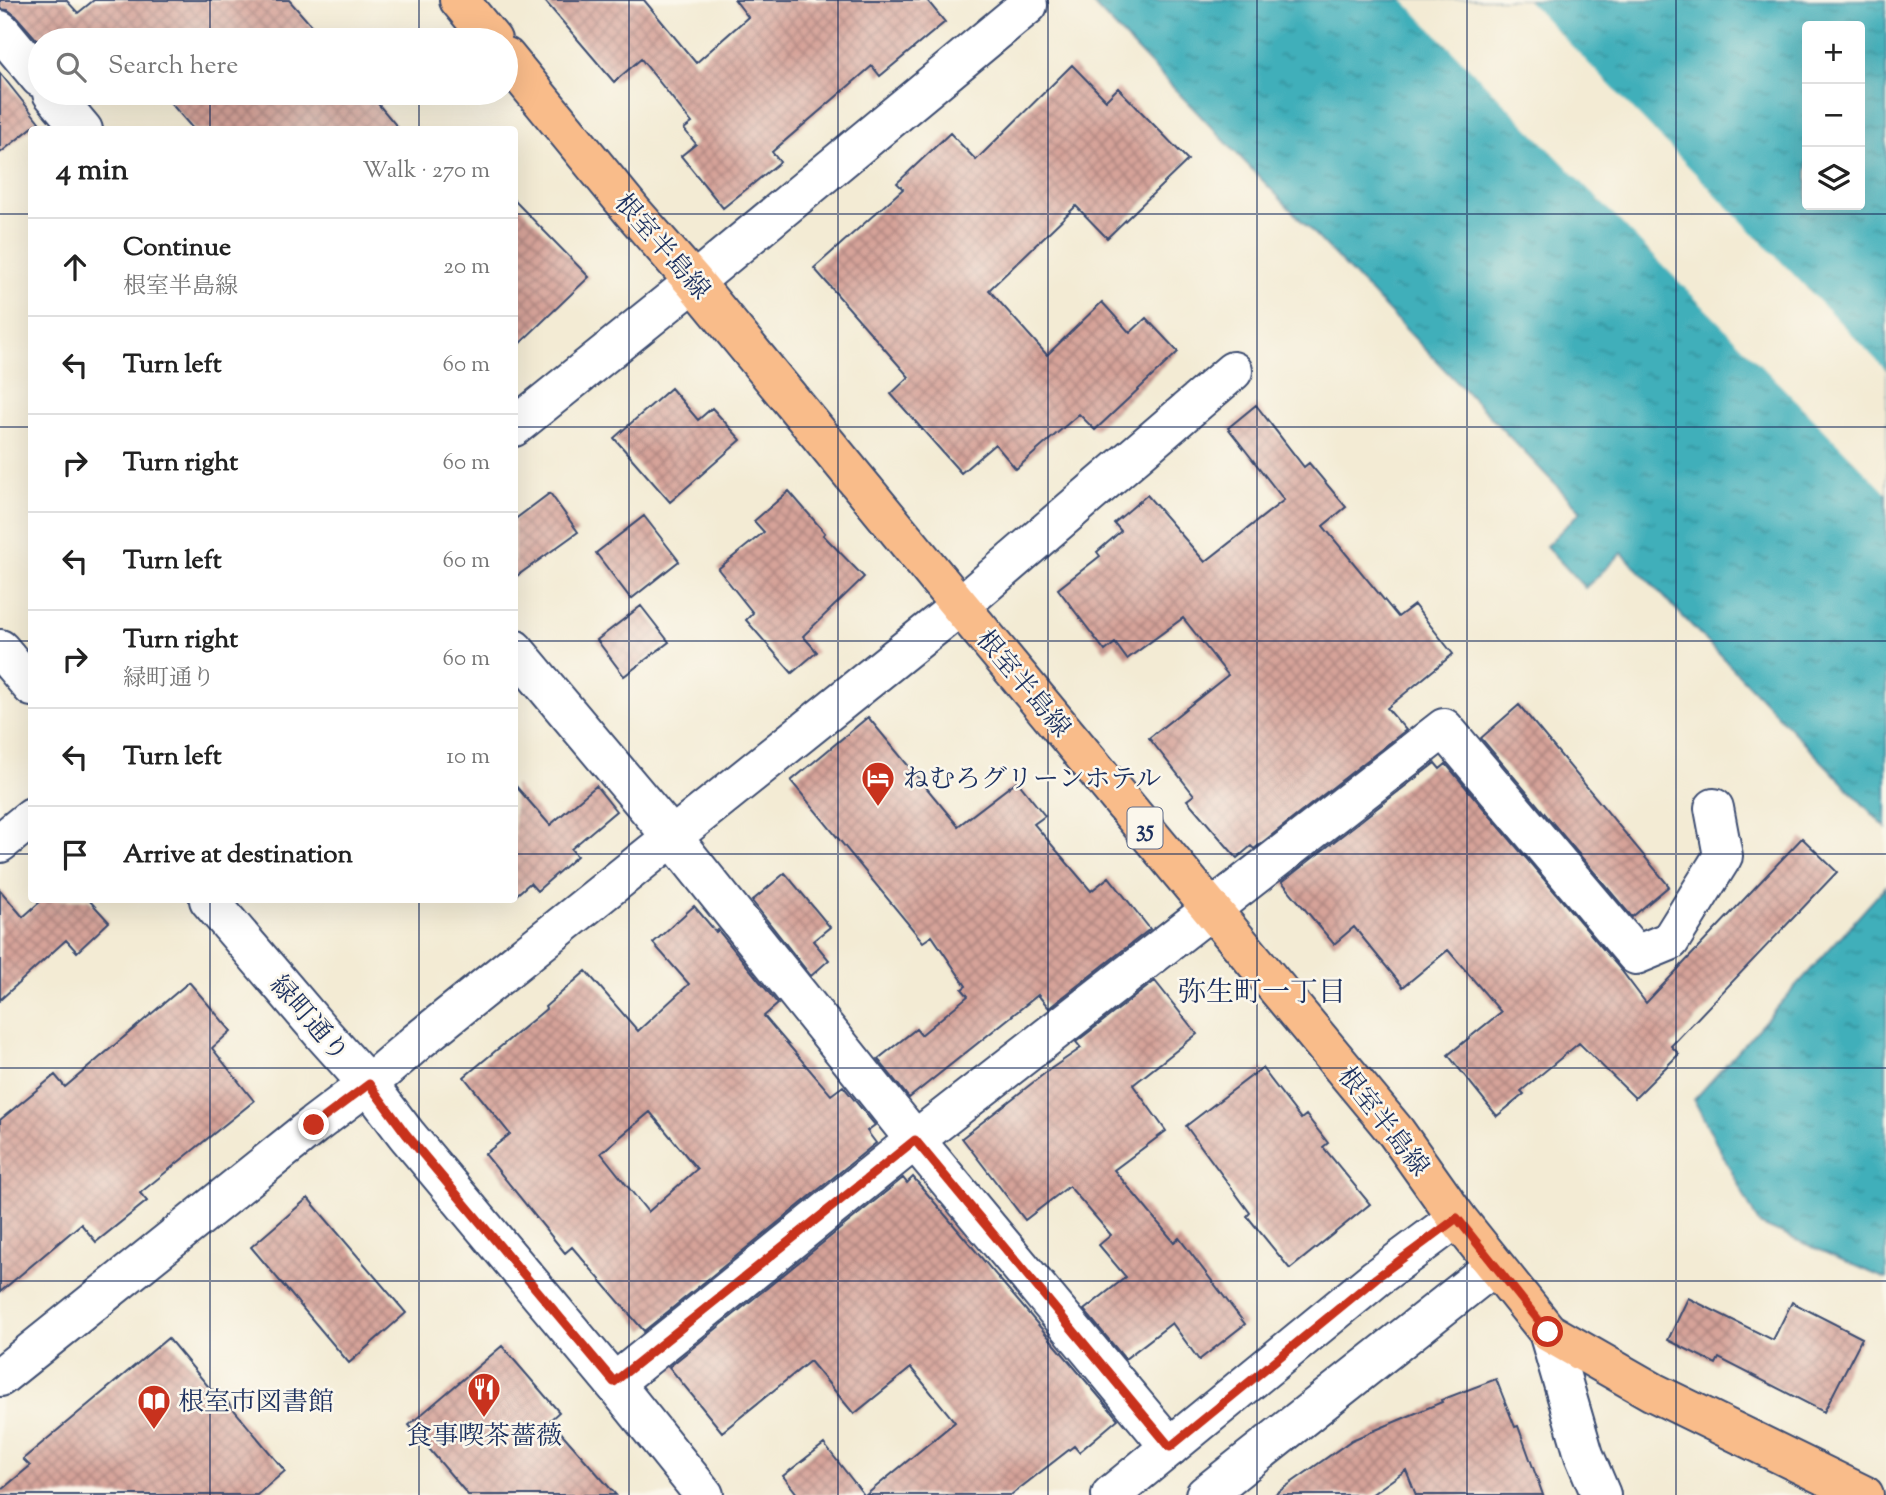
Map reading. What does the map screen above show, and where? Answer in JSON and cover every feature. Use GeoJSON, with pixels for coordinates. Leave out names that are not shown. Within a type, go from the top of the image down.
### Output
{"type":"FeatureCollection","features":[{"type":"Feature","properties":{"kind":"main road"},"geometry":{"type":"LineString","coordinates":[[459,0],[482,28]]}},
{"type":"Feature","properties":{"kind":"main road","name":"根室半島線"},"geometry":{"type":"LineString","coordinates":[[518,72],[1396,1132],[1457,1218],[1548,1332],[1653,1392],[1864,1495]]}},
{"type":"Feature","properties":{"kind":"street"},"geometry":{"type":"LineString","coordinates":[[518,424],[694,282],[1028,5]]}},
{"type":"Feature","properties":{"kind":"street"},"geometry":{"type":"LineString","coordinates":[[0,30],[28,64]]}},
{"type":"Feature","properties":{"kind":"street"},"geometry":{"type":"LineString","coordinates":[[62,105],[80,126]]}},
{"type":"Feature","properties":{"kind":"street"},"geometry":{"type":"LineString","coordinates":[[0,1377],[369,1084],[418,1041],[960,606],[1233,371]]}},
{"type":"Feature","properties":{"kind":"street"},"geometry":{"type":"LineString","coordinates":[[0,649],[28,682]]}},
{"type":"Feature","properties":{"kind":"street"},"geometry":{"type":"LineString","coordinates":[[518,654],[673,838],[915,1140],[1170,1447]]}},
{"type":"Feature","properties":{"kind":"street"},"geometry":{"type":"LineString","coordinates":[[614,1382],[915,1140],[1444,728],[1636,955],[1670,941],[1723,856],[1714,808]]}},
{"type":"Feature","properties":{"kind":"street"},"geometry":{"type":"LineString","coordinates":[[0,843],[28,820]]}},
{"type":"Feature","properties":{"kind":"street","name":"緑町通り"},"geometry":{"type":"LineString","coordinates":[[212,903],[369,1084],[406,1134],[614,1382],[704,1495]]}},
{"type":"Feature","properties":{"kind":"street"},"geometry":{"type":"LineString","coordinates":[[1111,1495],[1376,1278],[1457,1218]]}},
{"type":"Feature","properties":{"kind":"street"},"geometry":{"type":"LineString","coordinates":[[1205,1495],[1494,1266]]}},
{"type":"Feature","properties":{"kind":"street"},"geometry":{"type":"LineString","coordinates":[[1548,1332],[1584,1455],[1601,1495]]}},
{"type":"Feature","properties":{"kind":"water"},"geometry":{"type":"Polygon","coordinates":[[[1089,0],[1886,0],[1886,828],[1622,553],[1585,588],[1546,546],[1581,511],[1089,0]]]}},
{"type":"Feature","properties":{"kind":"water"},"geometry":{"type":"Polygon","coordinates":[[[1886,886],[1886,1279],[1759,1224],[1694,1100],[1886,886]]]}},
{"type":"Feature","properties":{"kind":"pier"},"geometry":{"type":"Polygon","coordinates":[[[1403,0],[1527,0],[1886,370],[1886,493],[1403,0]]]}},
{"type":"Feature","properties":{"kind":"building"},"geometry":{"type":"Polygon","coordinates":[[[0,0],[66,0],[78,13],[94,0],[289,0],[314,28],[28,30],[8,10],[0,9],[0,0]]]}},
{"type":"Feature","properties":{"kind":"building"},"geometry":{"type":"Polygon","coordinates":[[[544,0],[644,0],[696,63],[748,17],[735,0],[927,0],[945,22],[880,76],[872,66],[772,152],[780,162],[723,208],[681,156],[696,144],[684,129],[692,123],[641,59],[614,82],[544,0]]]}},
{"type":"Feature","properties":{"kind":"building"},"geometry":{"type":"Polygon","coordinates":[[[1072,65],[1106,100],[1118,88],[1188,160],[1107,238],[1076,206],[989,290],[1047,355],[1102,302],[1130,333],[1146,318],[1178,352],[1095,430],[1079,414],[1016,469],[995,444],[961,473],[891,394],[909,377],[814,268],[903,189],[897,183],[950,133],[976,160],[1072,65]]]}},
{"type":"Feature","properties":{"kind":"building"},"geometry":{"type":"Polygon","coordinates":[[[0,73],[39,122],[28,126],[28,131],[0,153],[0,73]]]}},
{"type":"Feature","properties":{"kind":"building"},"geometry":{"type":"Polygon","coordinates":[[[172,105],[379,105],[397,126],[191,126],[172,105]]]}},
{"type":"Feature","properties":{"kind":"building"},"geometry":{"type":"Polygon","coordinates":[[[518,204],[589,277],[518,345],[518,204]]]}},
{"type":"Feature","properties":{"kind":"building"},"geometry":{"type":"Polygon","coordinates":[[[671,388],[698,420],[712,408],[741,440],[670,502],[614,438],[671,388]]]}},
{"type":"Feature","properties":{"kind":"building"},"geometry":{"type":"Polygon","coordinates":[[[1256,405],[1304,467],[1309,463],[1346,507],[1323,526],[1398,617],[1414,605],[1453,654],[1387,708],[1406,730],[1254,849],[1251,846],[1237,858],[1187,800],[1194,795],[1149,738],[1228,675],[1183,618],[1127,659],[1115,643],[1105,651],[1058,589],[1100,556],[1097,552],[1121,531],[1114,523],[1147,495],[1205,562],[1284,500],[1228,428],[1256,405]]]}},
{"type":"Feature","properties":{"kind":"building"},"geometry":{"type":"Polygon","coordinates":[[[789,491],[825,533],[823,535],[864,577],[803,636],[817,652],[792,673],[746,620],[753,613],[718,569],[764,532],[754,521],[789,491]]]}},
{"type":"Feature","properties":{"kind":"building"},"geometry":{"type":"Polygon","coordinates":[[[550,493],[578,532],[518,575],[518,517],[550,493]]]}},
{"type":"Feature","properties":{"kind":"building"},"geometry":{"type":"Polygon","coordinates":[[[644,516],[679,561],[631,599],[596,553],[644,516]]]}},
{"type":"Feature","properties":{"kind":"building"},"geometry":{"type":"Polygon","coordinates":[[[641,606],[669,642],[624,676],[597,640],[641,606]]]}},
{"type":"Feature","properties":{"kind":"building"},"geometry":{"type":"Polygon","coordinates":[[[1519,705],[1669,886],[1632,917],[1481,738],[1519,705]]]}},
{"type":"Feature","properties":{"kind":"building"},"geometry":{"type":"Polygon","coordinates":[[[868,717],[958,826],[1017,781],[1045,816],[1034,824],[1091,891],[1109,877],[1150,929],[1049,1008],[1038,995],[909,1098],[878,1059],[916,1029],[921,1035],[968,996],[962,989],[966,986],[932,936],[923,942],[791,781],[868,717]]]}},
{"type":"Feature","properties":{"kind":"building"},"geometry":{"type":"Polygon","coordinates":[[[1435,763],[1440,769],[1446,764],[1646,1003],[1802,838],[1837,872],[1671,1046],[1679,1054],[1635,1098],[1579,1043],[1521,1091],[1524,1094],[1497,1116],[1448,1055],[1501,1012],[1448,950],[1403,987],[1354,927],[1334,944],[1282,882],[1435,763]]]}},
{"type":"Feature","properties":{"kind":"building"},"geometry":{"type":"Polygon","coordinates":[[[596,786],[616,811],[571,849],[577,856],[537,891],[530,883],[518,894],[518,789],[550,825],[596,786]]]}},
{"type":"Feature","properties":{"kind":"building"},"geometry":{"type":"Polygon","coordinates":[[[785,873],[830,927],[813,941],[829,960],[811,976],[752,901],[785,873]]]}},
{"type":"Feature","properties":{"kind":"building"},"geometry":{"type":"Polygon","coordinates":[[[0,890],[23,917],[39,903],[92,903],[109,922],[77,952],[66,940],[0,1000],[0,890]]]}},
{"type":"Feature","properties":{"kind":"building"},"geometry":{"type":"Polygon","coordinates":[[[694,906],[716,932],[718,930],[778,1004],[764,1016],[831,1095],[843,1086],[875,1125],[867,1131],[876,1143],[644,1331],[572,1247],[565,1253],[485,1154],[510,1134],[464,1077],[546,1009],[545,1007],[586,971],[638,1031],[689,984],[653,943],[694,906]],[[650,1112],[601,1153],[648,1212],[697,1169],[650,1112]]]}},
{"type":"Feature","properties":{"kind":"building"},"geometry":{"type":"Polygon","coordinates":[[[1155,981],[1197,1034],[1133,1085],[1166,1131],[1114,1170],[1174,1242],[1179,1238],[1245,1324],[1199,1360],[1172,1323],[1125,1359],[1084,1310],[1126,1277],[1099,1245],[1111,1235],[1069,1186],[1025,1220],[962,1138],[1081,1048],[1076,1042],[1155,981]]]}},
{"type":"Feature","properties":{"kind":"building"},"geometry":{"type":"Polygon","coordinates":[[[189,982],[231,1031],[212,1048],[254,1101],[140,1193],[147,1201],[96,1242],[81,1224],[0,1292],[0,1120],[55,1075],[65,1087],[189,982]]]}},
{"type":"Feature","properties":{"kind":"building"},"geometry":{"type":"Polygon","coordinates":[[[1262,1068],[1301,1119],[1306,1115],[1328,1143],[1323,1147],[1370,1204],[1290,1269],[1247,1216],[1250,1213],[1186,1126],[1262,1068]]]}},
{"type":"Feature","properties":{"kind":"building"},"geometry":{"type":"Polygon","coordinates":[[[913,1177],[1118,1419],[1079,1452],[1074,1446],[1011,1495],[866,1495],[955,1422],[911,1368],[854,1414],[810,1361],[722,1432],[669,1367],[903,1178],[907,1183],[913,1177]]]}},
{"type":"Feature","properties":{"kind":"building"},"geometry":{"type":"Polygon","coordinates":[[[308,1198],[406,1313],[349,1363],[251,1247],[308,1198]]]}},
{"type":"Feature","properties":{"kind":"building"},"geometry":{"type":"Polygon","coordinates":[[[1688,1298],[1773,1340],[1792,1302],[1862,1338],[1824,1412],[1719,1358],[1716,1364],[1668,1340],[1688,1298]]]}},
{"type":"Feature","properties":{"kind":"building","name":"根室市図書館"},"geometry":{"type":"Polygon","coordinates":[[[168,1338],[212,1391],[216,1388],[285,1471],[257,1495],[0,1495],[0,1491],[30,1466],[23,1459],[168,1338]]]}},
{"type":"Feature","properties":{"kind":"building","name":"食事喫茶薔薇"},"geometry":{"type":"Polygon","coordinates":[[[502,1346],[559,1412],[550,1420],[616,1495],[468,1495],[409,1425],[502,1346]]]}},
{"type":"Feature","properties":{"kind":"building"},"geometry":{"type":"Polygon","coordinates":[[[1496,1379],[1515,1427],[1518,1426],[1543,1495],[1416,1495],[1406,1470],[1371,1495],[1274,1495],[1352,1440],[1442,1402],[1441,1400],[1496,1379]]]}},
{"type":"Feature","properties":{"kind":"building"},"geometry":{"type":"Polygon","coordinates":[[[824,1444],[864,1495],[798,1495],[783,1476],[824,1444]]]}},
{"type":"Feature","properties":{"kind":"place","name":"ねむろグリーンホテル"},"geometry":{"type":"Point","coordinates":[878,808]}},
{"type":"Feature","properties":{"kind":"place","name":"食事喫茶薔薇"},"geometry":{"type":"Point","coordinates":[484,1419]}},
{"type":"Feature","properties":{"kind":"place","name":"根室市図書館"},"geometry":{"type":"Point","coordinates":[154,1431]}},
{"type":"Feature","properties":{"kind":"district","name":"弥生町一丁目"},"geometry":{"type":"Point","coordinates":[1262,991]}},
{"type":"Feature","properties":{"kind":"route"},"geometry":{"type":"LineString","coordinates":[[314,1125],[369,1084],[406,1134],[614,1382],[915,1140],[1170,1447],[1376,1278],[1457,1218],[1548,1332]]}}]}
